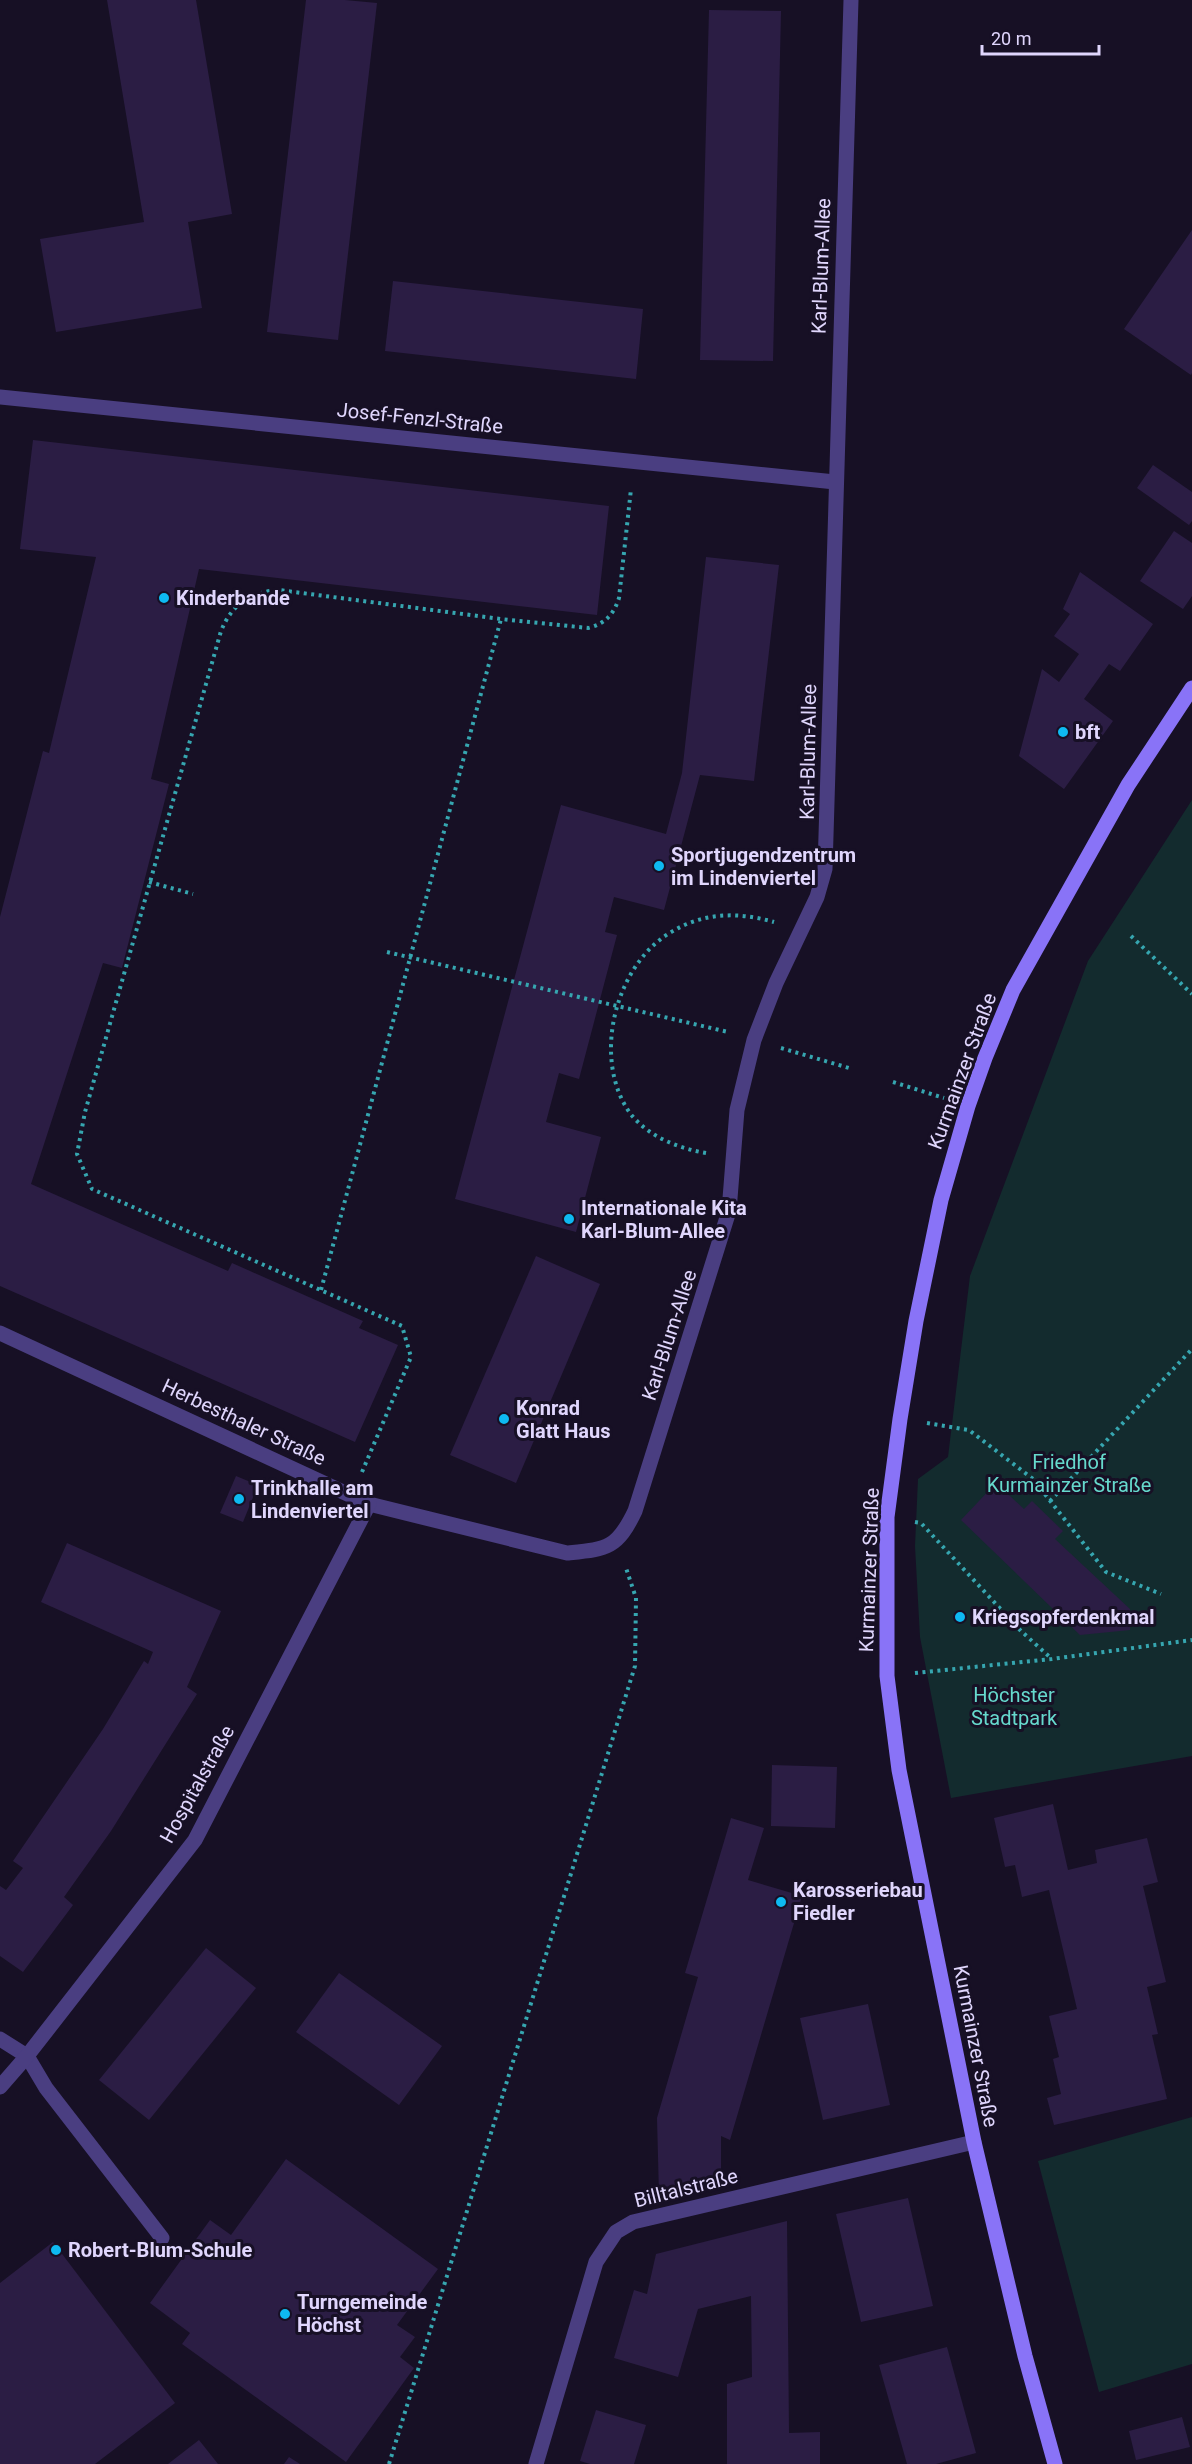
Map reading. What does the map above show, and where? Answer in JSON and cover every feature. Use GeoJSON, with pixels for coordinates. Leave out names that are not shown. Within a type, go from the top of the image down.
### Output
{"type":"FeatureCollection","features":[{"type":"Feature","properties":{"kind":"main road","name":"Kurmainzer Straße"},"geometry":{"type":"LineString","coordinates":[[1055,2464],[1025,2356],[974,2142],[899,1770],[887,1676],[888,1516],[900,1419],[916,1321],[939,1211],[968,1106],[1013,990],[1128,785],[1192,688]]}},
{"type":"Feature","properties":{"kind":"street","name":"Karl-Blum-Allee"},"geometry":{"type":"LineString","coordinates":[[617,1541],[635,1511],[729,1211],[737,1110],[754,1040],[776,983],[817,897],[825,869],[851,0]]}},
{"type":"Feature","properties":{"kind":"street","name":"Josef-Fenzl-Straße"},"geometry":{"type":"LineString","coordinates":[[0,398],[835,482]]}},
{"type":"Feature","properties":{"kind":"street","name":"Herbesthaler Straße"},"geometry":{"type":"LineString","coordinates":[[0,1333],[369,1504],[567,1553],[593,1550],[617,1541]]}},
{"type":"Feature","properties":{"kind":"street","name":"Hospitalstraße"},"geometry":{"type":"LineString","coordinates":[[0,2086],[27,2056],[195,1840],[369,1504]]}},
{"type":"Feature","properties":{"kind":"street"},"geometry":{"type":"LineString","coordinates":[[0,2039],[27,2056],[45,2088],[162,2238]]}},
{"type":"Feature","properties":{"kind":"street","name":"Billtalstraße"},"geometry":{"type":"LineString","coordinates":[[536,2464],[596,2262],[616,2232],[633,2222],[974,2142]]}},
{"type":"Feature","properties":{"kind":"path"},"geometry":{"type":"LineString","coordinates":[[352,1495],[411,1357],[402,1326],[92,1189],[77,1154],[85,1112],[221,631],[232,608],[250,596],[264,591],[279,590],[501,620],[588,628],[599,625],[615,609],[619,598],[634,461]]}},
{"type":"Feature","properties":{"kind":"path"},"geometry":{"type":"LineString","coordinates":[[321,1290],[501,620]]}},
{"type":"Feature","properties":{"kind":"path"},"geometry":{"type":"LineString","coordinates":[[149,882],[193,894]]}},
{"type":"Feature","properties":{"kind":"path"},"geometry":{"type":"LineString","coordinates":[[733,1158],[693,1151],[667,1142],[642,1126],[626,1108],[615,1084],[611,1060],[612,1034],[617,1005],[623,987],[651,947],[672,931],[695,920],[727,914],[752,915],[799,932]]}},
{"type":"Feature","properties":{"kind":"path"},"geometry":{"type":"LineString","coordinates":[[1131,936],[1192,994]]}},
{"type":"Feature","properties":{"kind":"path"},"geometry":{"type":"LineString","coordinates":[[387,952],[617,1005],[754,1040],[849,1068]]}},
{"type":"Feature","properties":{"kind":"path"},"geometry":{"type":"LineString","coordinates":[[893,1082],[968,1106]]}},
{"type":"Feature","properties":{"kind":"path"},"geometry":{"type":"LineString","coordinates":[[1050,1501],[1192,1349]]}},
{"type":"Feature","properties":{"kind":"path"},"geometry":{"type":"LineString","coordinates":[[900,1419],[969,1430],[1033,1479],[1106,1572],[1161,1594]]}},
{"type":"Feature","properties":{"kind":"path"},"geometry":{"type":"LineString","coordinates":[[888,1516],[921,1523],[1021,1631],[1052,1659]]}},
{"type":"Feature","properties":{"kind":"path"},"geometry":{"type":"LineString","coordinates":[[389,2464],[635,1666],[636,1598],[617,1541]]}},
{"type":"Feature","properties":{"kind":"path"},"geometry":{"type":"LineString","coordinates":[[887,1676],[1052,1659],[1192,1640]]}},
{"type":"Feature","properties":{"kind":"green space","name":"Friedhof Kurmainzer Straße"},"geometry":{"type":"Polygon","coordinates":[[[1192,800],[1192,1756],[951,1798],[920,1637],[915,1546],[918,1479],[948,1457],[970,1276],[1088,961],[1192,800]]]}},
{"type":"Feature","properties":{"kind":"green space"},"geometry":{"type":"Polygon","coordinates":[[[1192,2117],[1192,2364],[1099,2392],[1038,2161],[1192,2117]]]}},
{"type":"Feature","properties":{"kind":"building"},"geometry":{"type":"Polygon","coordinates":[[[107,0],[196,0],[232,214],[188,222],[202,308],[56,332],[40,239],[144,222],[107,0]]]}},
{"type":"Feature","properties":{"kind":"building"},"geometry":{"type":"Polygon","coordinates":[[[306,0],[377,3],[338,340],[267,332],[306,0]]]}},
{"type":"Feature","properties":{"kind":"building"},"geometry":{"type":"Polygon","coordinates":[[[709,10],[781,11],[773,361],[700,360],[709,10]]]}},
{"type":"Feature","properties":{"kind":"building"},"geometry":{"type":"Polygon","coordinates":[[[1192,230],[1192,373],[1191,375],[1124,329],[1192,230]]]}},
{"type":"Feature","properties":{"kind":"building"},"geometry":{"type":"Polygon","coordinates":[[[393,281],[643,309],[636,379],[385,351],[393,281]]]}},
{"type":"Feature","properties":{"kind":"building"},"geometry":{"type":"Polygon","coordinates":[[[33,440],[609,506],[597,615],[199,569],[151,779],[169,784],[122,968],[103,963],[31,1184],[228,1271],[232,1263],[363,1321],[359,1328],[398,1345],[355,1442],[0,1286],[0,917],[43,751],[49,753],[96,557],[20,549],[33,440]]]}},
{"type":"Feature","properties":{"kind":"building"},"geometry":{"type":"Polygon","coordinates":[[[1153,465],[1192,492],[1192,521],[1189,525],[1137,488],[1153,465]]]}},
{"type":"Feature","properties":{"kind":"building"},"geometry":{"type":"Polygon","coordinates":[[[1174,531],[1192,543],[1192,596],[1183,609],[1140,581],[1174,531]]]}},
{"type":"Feature","properties":{"kind":"building"},"geometry":{"type":"Polygon","coordinates":[[[706,557],[779,565],[754,781],[700,775],[664,910],[614,897],[605,932],[617,935],[579,1079],[559,1073],[546,1122],[601,1137],[576,1232],[455,1199],[561,805],[666,834],[682,773],[706,557]]]}},
{"type":"Feature","properties":{"kind":"building"},"geometry":{"type":"Polygon","coordinates":[[[1080,572],[1153,624],[1120,671],[1109,664],[1084,699],[1113,721],[1064,789],[1019,756],[1042,669],[1059,682],[1079,654],[1054,636],[1070,614],[1063,609],[1080,572]]]}},
{"type":"Feature","properties":{"kind":"building"},"geometry":{"type":"Polygon","coordinates":[[[536,1256],[600,1284],[516,1483],[450,1455],[536,1256]]]}},
{"type":"Feature","properties":{"kind":"building","name":"Trinkhalle am Lindenviertel"},"geometry":{"type":"Polygon","coordinates":[[[236,1476],[258,1485],[243,1522],[220,1513],[236,1476]]]}},
{"type":"Feature","properties":{"kind":"building"},"geometry":{"type":"Polygon","coordinates":[[[996,1483],[1024,1509],[1032,1501],[1063,1531],[1055,1539],[1130,1609],[1130,1630],[1080,1635],[961,1520],[996,1483]]]}},
{"type":"Feature","properties":{"kind":"building"},"geometry":{"type":"Polygon","coordinates":[[[67,1543],[221,1611],[187,1687],[197,1694],[111,1831],[64,1897],[73,1905],[23,1972],[0,1956],[0,1886],[6,1890],[23,1868],[13,1861],[103,1729],[144,1661],[148,1664],[153,1652],[41,1602],[67,1543]]]}},
{"type":"Feature","properties":{"kind":"building"},"geometry":{"type":"Polygon","coordinates":[[[772,1765],[837,1767],[835,1828],[771,1826],[772,1765]]]}},
{"type":"Feature","properties":{"kind":"building"},"geometry":{"type":"Polygon","coordinates":[[[1053,1804],[1068,1870],[1097,1863],[1095,1850],[1147,1838],[1158,1882],[1143,1886],[1166,1982],[1147,1987],[1158,2034],[1152,2035],[1167,2099],[1054,2125],[1047,2098],[1061,2094],[1053,2059],[1059,2057],[1049,2016],[1077,2009],[1049,1890],[1022,1897],[1015,1865],[1005,1867],[994,1818],[1053,1804]]]}},
{"type":"Feature","properties":{"kind":"building"},"geometry":{"type":"Polygon","coordinates":[[[731,1818],[764,1828],[748,1880],[802,1896],[730,2140],[721,2136],[721,2179],[659,2195],[657,2118],[698,1977],[685,1973],[731,1818]]]}},
{"type":"Feature","properties":{"kind":"building"},"geometry":{"type":"Polygon","coordinates":[[[206,1948],[256,1988],[149,2120],[99,2080],[206,1948]]]}},
{"type":"Feature","properties":{"kind":"building"},"geometry":{"type":"Polygon","coordinates":[[[339,1973],[442,2046],[399,2105],[296,2032],[339,1973]]]}},
{"type":"Feature","properties":{"kind":"building"},"geometry":{"type":"Polygon","coordinates":[[[868,2004],[890,2105],[823,2120],[800,2018],[868,2004]]]}},
{"type":"Feature","properties":{"kind":"building","name":"Turngemeinde Höchst"},"geometry":{"type":"Polygon","coordinates":[[[286,2159],[438,2269],[397,2325],[415,2337],[400,2357],[414,2368],[346,2462],[182,2344],[190,2333],[150,2303],[210,2220],[231,2235],[286,2159]]]}},
{"type":"Feature","properties":{"kind":"building"},"geometry":{"type":"Polygon","coordinates":[[[908,2198],[933,2306],[861,2322],[836,2214],[908,2198]]]}},
{"type":"Feature","properties":{"kind":"building"},"geometry":{"type":"Polygon","coordinates":[[[787,2221],[789,2433],[820,2432],[820,2464],[727,2464],[727,2384],[752,2377],[751,2296],[698,2309],[678,2377],[614,2358],[634,2290],[647,2294],[656,2254],[787,2221]]]}},
{"type":"Feature","properties":{"kind":"building"},"geometry":{"type":"Polygon","coordinates":[[[53,2242],[175,2403],[95,2464],[0,2464],[0,2283],[53,2242]]]}},
{"type":"Feature","properties":{"kind":"building"},"geometry":{"type":"Polygon","coordinates":[[[947,2347],[976,2453],[936,2464],[907,2464],[879,2365],[947,2347]]]}},
{"type":"Feature","properties":{"kind":"building"},"geometry":{"type":"Polygon","coordinates":[[[596,2410],[646,2425],[634,2464],[590,2464],[580,2461],[596,2410]]]}},
{"type":"Feature","properties":{"kind":"building"},"geometry":{"type":"Polygon","coordinates":[[[1182,2417],[1190,2447],[1136,2460],[1129,2431],[1182,2417]]]}},
{"type":"Feature","properties":{"kind":"building"},"geometry":{"type":"Polygon","coordinates":[[[199,2440],[218,2464],[168,2464],[199,2440]]]}},
{"type":"Feature","properties":{"kind":"building"},"geometry":{"type":"Polygon","coordinates":[[[289,2457],[300,2464],[284,2464],[289,2457]]]}},
{"type":"Feature","properties":{"kind":"place","name":"Kinderbande"},"geometry":{"type":"Point","coordinates":[164,598]}},
{"type":"Feature","properties":{"kind":"place","name":"bft"},"geometry":{"type":"Point","coordinates":[1063,732]}},
{"type":"Feature","properties":{"kind":"place","name":"Sportjugendzentrum im Lindenviertel"},"geometry":{"type":"Point","coordinates":[659,866]}},
{"type":"Feature","properties":{"kind":"place","name":"Internationale Kita Karl-Blum-Allee"},"geometry":{"type":"Point","coordinates":[569,1219]}},
{"type":"Feature","properties":{"kind":"place","name":"Konrad Glatt Haus"},"geometry":{"type":"Point","coordinates":[504,1419]}},
{"type":"Feature","properties":{"kind":"place","name":"Trinkhalle am Lindenviertel"},"geometry":{"type":"Point","coordinates":[239,1499]}},
{"type":"Feature","properties":{"kind":"place","name":"Kriegsopferdenkmal"},"geometry":{"type":"Point","coordinates":[960,1617]}},
{"type":"Feature","properties":{"kind":"place","name":"Karosseriebau Fiedler"},"geometry":{"type":"Point","coordinates":[781,1902]}},
{"type":"Feature","properties":{"kind":"place","name":"Robert-Blum-Schule"},"geometry":{"type":"Point","coordinates":[56,2250]}},
{"type":"Feature","properties":{"kind":"place","name":"Turngemeinde Höchst"},"geometry":{"type":"Point","coordinates":[285,2314]}},
{"type":"Feature","properties":{"kind":"park label","name":"Höchster Stadtpark"},"geometry":{"type":"Point","coordinates":[1014,1706]}}]}
